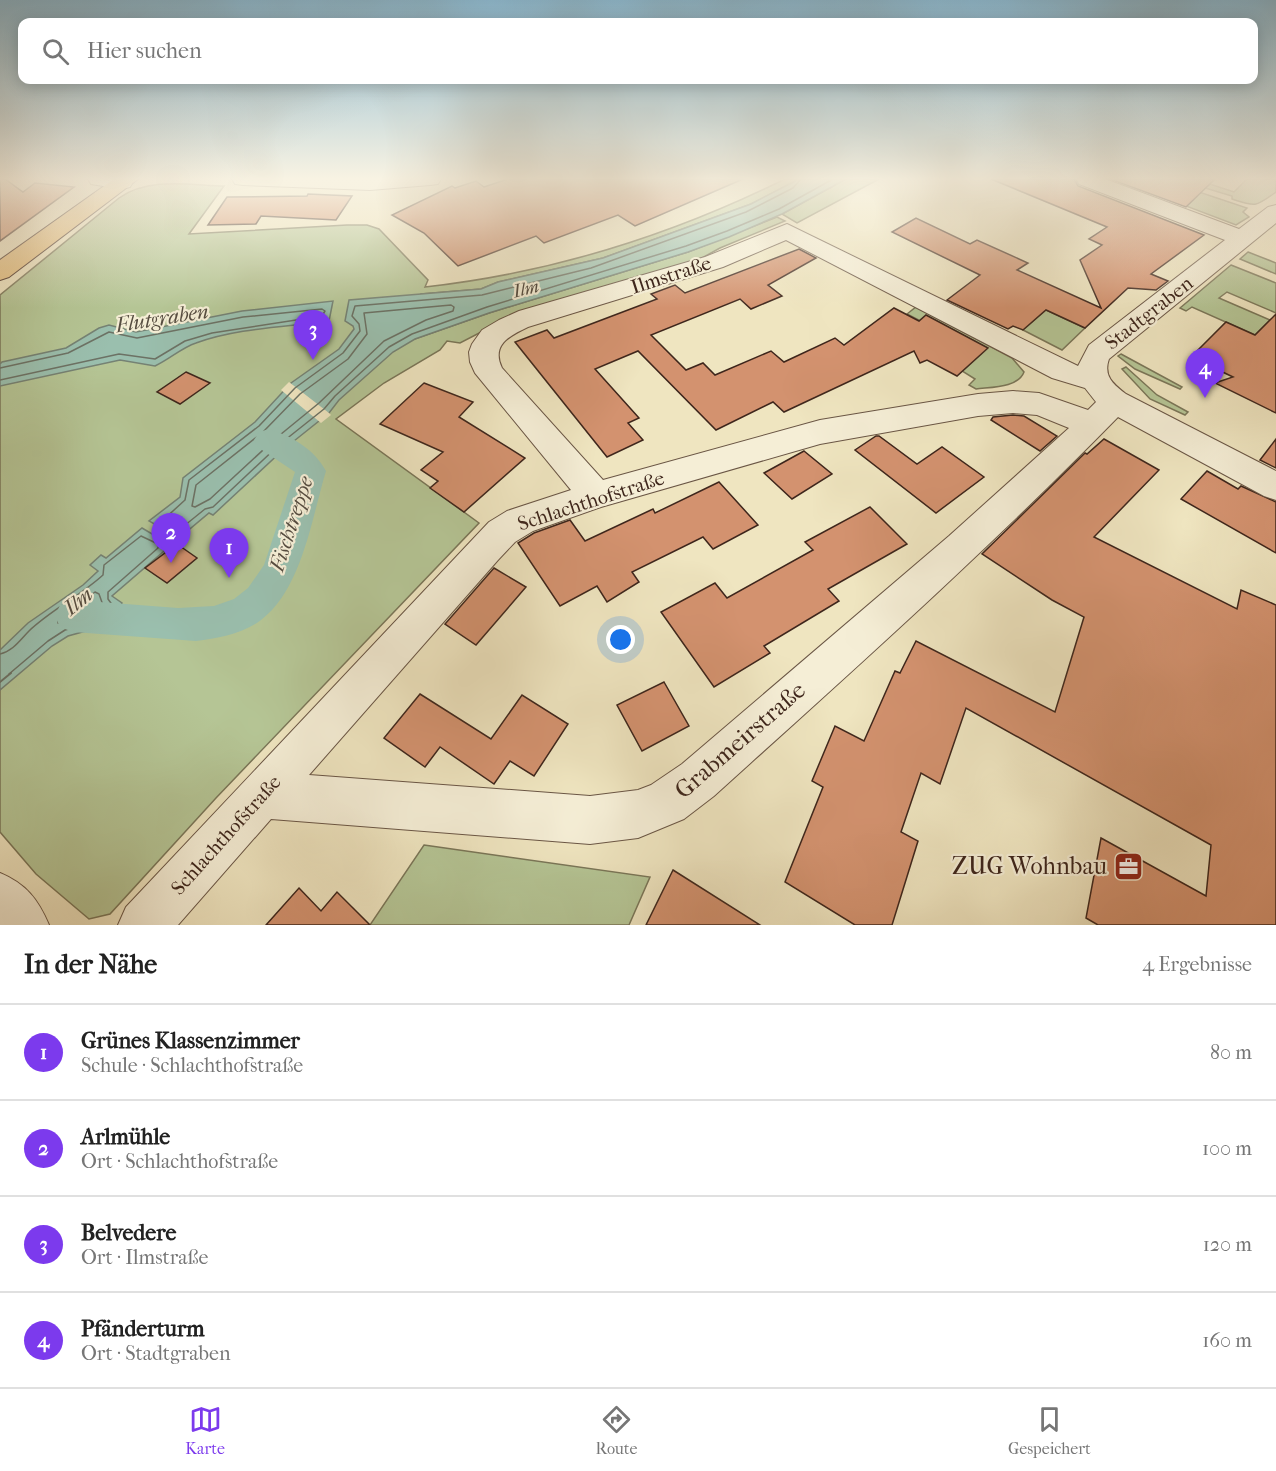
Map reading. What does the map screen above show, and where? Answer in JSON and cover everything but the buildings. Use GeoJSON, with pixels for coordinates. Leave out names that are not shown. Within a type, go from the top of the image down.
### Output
{"type":"FeatureCollection","features":[{"type":"Feature","properties":{"kind":"main road"},"geometry":{"type":"LineString","coordinates":[[0,272],[68,222]]}},
{"type":"Feature","properties":{"kind":"street"},"geometry":{"type":"LineString","coordinates":[[1198,222],[1243,240]]}},
{"type":"Feature","properties":{"kind":"street","name":"Stadtgraben"},"geometry":{"type":"LineString","coordinates":[[1100,403],[1092,363],[1099,352],[1264,222]]}},
{"type":"Feature","properties":{"kind":"street","name":"Ilmstraße"},"geometry":{"type":"LineString","coordinates":[[596,495],[490,373],[483,362],[481,353],[485,344],[504,328],[529,317],[714,262],[787,231],[1062,371],[1100,403]]}},
{"type":"Feature","properties":{"kind":"street","name":"Schlachthofstraße"},"geometry":{"type":"LineString","coordinates":[[144,925],[502,532],[520,521],[596,495],[820,432],[978,405],[1012,402],[1039,404],[1069,414],[1100,403]]}},
{"type":"Feature","properties":{"kind":"street"},"geometry":{"type":"LineString","coordinates":[[1100,403],[1276,487]]}},
{"type":"Feature","properties":{"kind":"street","name":"Grabmeirstraße"},"geometry":{"type":"LineString","coordinates":[[262,795],[590,820],[638,814],[667,802],[698,780],[885,616],[1100,403]]}},
{"type":"Feature","properties":{"kind":"street"},"geometry":{"type":"LineString","coordinates":[[0,898],[23,925]]}},
{"type":"Feature","properties":{"kind":"shaded area"},"geometry":{"type":"Polygon","coordinates":[[[89,222],[198,222],[189,234],[367,225],[379,229],[428,280],[425,287],[519,272],[610,249],[688,222],[701,222],[603,258],[498,282],[481,289],[421,294],[415,339],[489,313],[688,252],[764,222],[782,222],[720,248],[691,264],[487,329],[460,343],[447,341],[440,350],[384,383],[336,419],[479,523],[216,798],[110,914],[89,919],[36,874],[0,832],[0,295],[89,222]]]}},
{"type":"Feature","properties":{"kind":"shaded area"},"geometry":{"type":"Polygon","coordinates":[[[1248,252],[1276,263],[1276,274],[1240,259],[1248,252]]]}},
{"type":"Feature","properties":{"kind":"shaded area"},"geometry":{"type":"Polygon","coordinates":[[[1231,265],[1276,283],[1276,313],[1227,292],[1219,298],[1270,320],[1255,335],[1192,307],[1186,311],[1180,308],[1231,265]]]}},
{"type":"Feature","properties":{"kind":"shaded area"},"geometry":{"type":"Polygon","coordinates":[[[916,307],[1012,358],[1024,372],[1021,377],[1010,384],[996,387],[976,389],[969,385],[975,379],[962,371],[982,353],[907,314],[916,307]]]}},
{"type":"Feature","properties":{"kind":"shaded area"},"geometry":{"type":"Polygon","coordinates":[[[1042,308],[1085,328],[1062,350],[1023,330],[1042,313],[1042,308]]]}},
{"type":"Feature","properties":{"kind":"shaded area"},"geometry":{"type":"Polygon","coordinates":[[[1121,354],[1182,387],[1180,389],[1135,369],[1118,356],[1121,354]]]}},
{"type":"Feature","properties":{"kind":"shaded area"},"geometry":{"type":"Polygon","coordinates":[[[1126,367],[1157,395],[1188,412],[1185,415],[1150,399],[1122,369],[1126,367]]]}},
{"type":"Feature","properties":{"kind":"shaded area"},"geometry":{"type":"Polygon","coordinates":[[[424,845],[650,877],[629,925],[370,925],[424,845]]]}},
{"type":"Feature","properties":{"kind":"water","name":"Ilm"},"geometry":{"type":"Polygon","coordinates":[[[701,222],[763,222],[688,252],[489,313],[415,339],[393,352],[339,400],[329,413],[284,449],[213,515],[209,513],[179,538],[149,521],[180,497],[183,478],[255,422],[291,383],[339,349],[354,329],[345,321],[349,300],[481,289],[498,282],[603,258],[701,222]]]}},
{"type":"Feature","properties":{"kind":"water"},"geometry":{"type":"Polygon","coordinates":[[[333,301],[329,321],[245,331],[212,338],[191,345],[155,366],[120,360],[0,386],[0,364],[2,362],[66,348],[99,328],[109,325],[136,332],[242,311],[333,301]]]}},
{"type":"Feature","properties":{"kind":"water","name":"Ilm"},"geometry":{"type":"Polygon","coordinates":[[[142,528],[171,545],[112,596],[122,603],[111,624],[68,636],[52,646],[0,690],[0,650],[28,623],[83,585],[98,571],[90,565],[101,555],[106,558],[142,528]]]}},
{"type":"Feature","properties":{"kind":"pier"},"geometry":{"type":"Polygon","coordinates":[[[289,382],[331,415],[321,423],[281,390],[289,382]]]}},
{"type":"Feature","properties":{"kind":"waterway","name":"Fischtreppe"},"geometry":{"type":"LineString","coordinates":[[73,616],[196,624],[231,618],[247,610],[261,599],[272,583],[284,557],[311,471],[304,461],[269,440]]}},
{"type":"Feature","properties":{"kind":"place","name":"Belvedere"},"geometry":{"type":"Point","coordinates":[313,360]}},
{"type":"Feature","properties":{"kind":"place","name":"Pfänderturm"},"geometry":{"type":"Point","coordinates":[1205,398]}},
{"type":"Feature","properties":{"kind":"place","name":"Arlmühle"},"geometry":{"type":"Point","coordinates":[171,563]}},
{"type":"Feature","properties":{"kind":"place","name":"Grünes Klassenzimmer"},"geometry":{"type":"Point","coordinates":[229,578]}},
{"type":"Feature","properties":{"kind":"place","name":"ZUG Wohnbau"},"geometry":{"type":"Point","coordinates":[1128,866]}},
{"type":"Feature","properties":{"kind":"water label","name":"Flutgraben"},"geometry":{"type":"Point","coordinates":[162,318]}}]}
